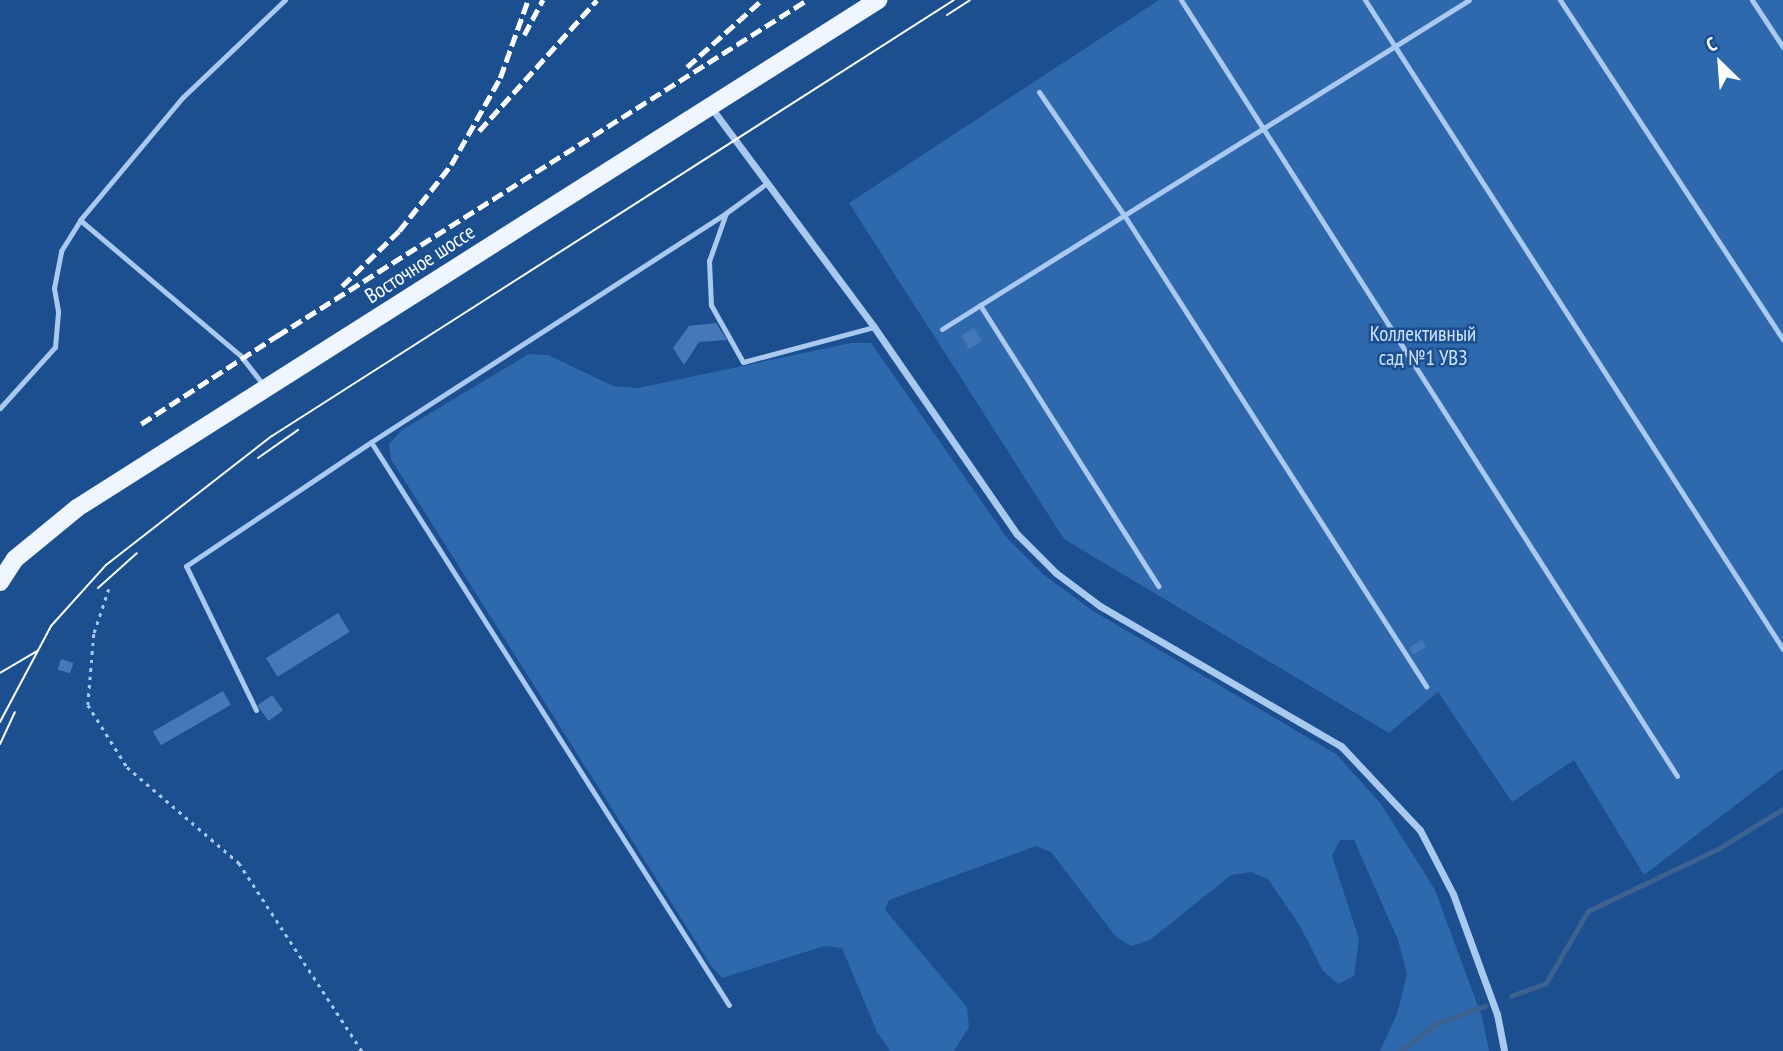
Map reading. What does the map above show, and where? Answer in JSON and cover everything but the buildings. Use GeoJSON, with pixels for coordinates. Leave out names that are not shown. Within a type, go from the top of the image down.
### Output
{"type":"FeatureCollection","features":[{"type":"Feature","properties":{"kind":"main road","name":"Восточное шоссе"},"geometry":{"type":"LineString","coordinates":[[0,582],[15,559],[77,508],[877,0]]}},
{"type":"Feature","properties":{"kind":"street"},"geometry":{"type":"LineString","coordinates":[[710,106],[874,327],[1017,534],[1056,573],[1100,606],[1341,746],[1420,830],[1457,906],[1497,1014],[1504,1051]]}},
{"type":"Feature","properties":{"kind":"lane"},"geometry":{"type":"LineString","coordinates":[[0,408],[55,347],[58,311],[54,288],[61,251],[80,220],[183,97],[285,0]]}},
{"type":"Feature","properties":{"kind":"lane"},"geometry":{"type":"LineString","coordinates":[[1181,0],[1677,776]]}},
{"type":"Feature","properties":{"kind":"lane"},"geometry":{"type":"LineString","coordinates":[[1365,0],[1783,649]]}},
{"type":"Feature","properties":{"kind":"lane"},"geometry":{"type":"LineString","coordinates":[[942,329],[1469,0]]}},
{"type":"Feature","properties":{"kind":"lane"},"geometry":{"type":"LineString","coordinates":[[1560,0],[1783,340]]}},
{"type":"Feature","properties":{"kind":"lane"},"geometry":{"type":"LineString","coordinates":[[1752,0],[1783,47]]}},
{"type":"Feature","properties":{"kind":"lane"},"geometry":{"type":"LineString","coordinates":[[1039,92],[1124,215],[1426,686]]}},
{"type":"Feature","properties":{"kind":"lane"},"geometry":{"type":"LineString","coordinates":[[256,710],[186,566],[371,442],[726,213],[767,183]]}},
{"type":"Feature","properties":{"kind":"lane"},"geometry":{"type":"LineString","coordinates":[[726,213],[709,261],[711,304],[743,362],[874,327]]}},
{"type":"Feature","properties":{"kind":"lane"},"geometry":{"type":"LineString","coordinates":[[80,220],[240,355],[267,389]]}},
{"type":"Feature","properties":{"kind":"lane"},"geometry":{"type":"LineString","coordinates":[[980,305],[1158,586]]}},
{"type":"Feature","properties":{"kind":"lane"},"geometry":{"type":"LineString","coordinates":[[371,442],[729,1005]]}},
{"type":"Feature","properties":{"kind":"path"},"geometry":{"type":"LineString","coordinates":[[109,589],[94,634],[88,705],[127,767],[239,863],[362,1051]]}},
{"type":"Feature","properties":{"kind":"green space","name":"Коллективный сад №1 УВЗ"},"geometry":{"type":"Polygon","coordinates":[[[1159,0],[1783,0],[1783,769],[1644,875],[1574,760],[1512,802],[1438,692],[1389,733],[1064,539],[849,203],[1159,0]]]}},
{"type":"Feature","properties":{"kind":"green space"},"geometry":{"type":"Polygon","coordinates":[[[851,343],[871,343],[1007,538],[1044,575],[1093,611],[1336,754],[1381,804],[1435,890],[1482,1017],[1489,1051],[1380,1051],[1397,1014],[1407,974],[1398,940],[1354,840],[1340,840],[1332,856],[1359,939],[1354,976],[1338,984],[1323,971],[1300,926],[1268,879],[1251,872],[1231,875],[1150,940],[1131,946],[1116,937],[1051,852],[1036,846],[889,900],[885,910],[967,1007],[969,1027],[954,1051],[890,1051],[877,1032],[842,948],[825,946],[722,978],[712,967],[391,459],[389,444],[402,430],[529,354],[548,355],[613,386],[638,388],[851,343]]]}},
{"type":"Feature","properties":{"kind":"waterway"},"geometry":{"type":"LineString","coordinates":[[1511,996],[1546,983],[1588,911],[1718,849],[1783,809]]}},
{"type":"Feature","properties":{"kind":"waterway"},"geometry":{"type":"LineString","coordinates":[[1401,1051],[1435,1024],[1485,1006]]}},
{"type":"Feature","properties":{"kind":"tram line"},"geometry":{"type":"LineString","coordinates":[[0,722],[51,626],[106,565],[272,436],[954,0]]}},
{"type":"Feature","properties":{"kind":"tram line"},"geometry":{"type":"LineString","coordinates":[[947,15],[970,0]]}},
{"type":"Feature","properties":{"kind":"tram line"},"geometry":{"type":"LineString","coordinates":[[258,458],[298,430]]}},
{"type":"Feature","properties":{"kind":"tram line"},"geometry":{"type":"LineString","coordinates":[[98,588],[137,553]]}},
{"type":"Feature","properties":{"kind":"tram line"},"geometry":{"type":"LineString","coordinates":[[0,673],[37,651]]}},
{"type":"Feature","properties":{"kind":"tram line"},"geometry":{"type":"LineString","coordinates":[[0,744],[15,712]]}},
{"type":"Feature","properties":{"kind":"railway"},"geometry":{"type":"LineString","coordinates":[[342,286],[399,231],[451,165],[500,78],[528,0]]}},
{"type":"Feature","properties":{"kind":"railway"},"geometry":{"type":"LineString","coordinates":[[524,35],[543,0]]}},
{"type":"Feature","properties":{"kind":"railway"},"geometry":{"type":"LineString","coordinates":[[479,131],[597,0]]}},
{"type":"Feature","properties":{"kind":"railway"},"geometry":{"type":"LineString","coordinates":[[687,67],[762,0]]}},
{"type":"Feature","properties":{"kind":"railway"},"geometry":{"type":"LineString","coordinates":[[277,336],[807,0]]}},
{"type":"Feature","properties":{"kind":"railway"},"geometry":{"type":"LineString","coordinates":[[141,424],[284,331]]}}]}
